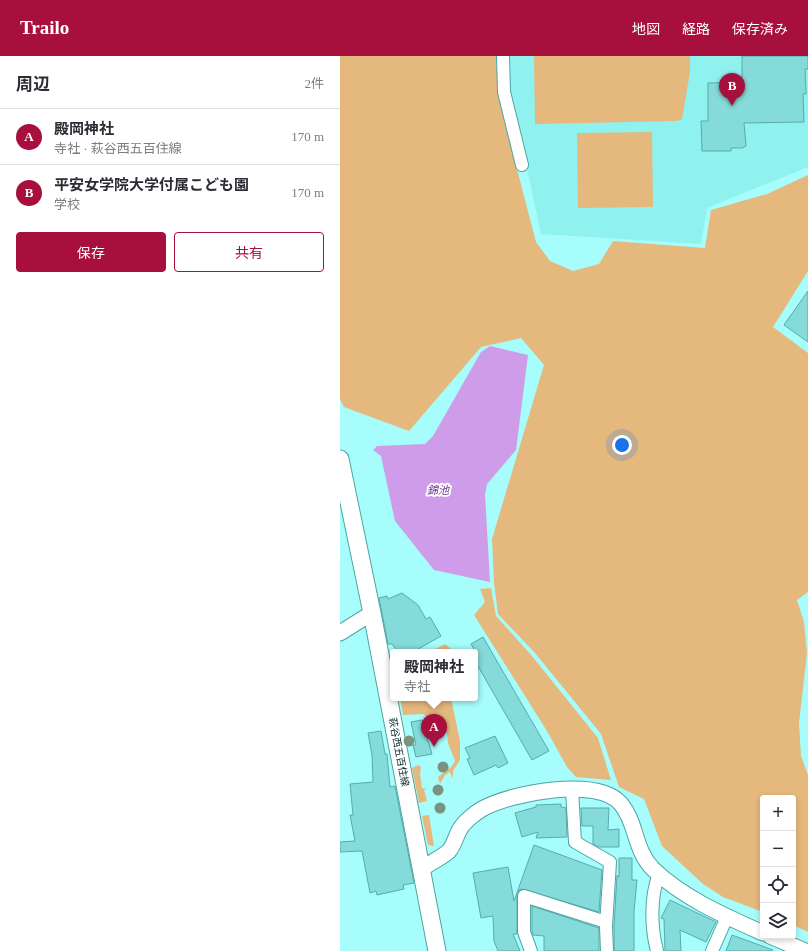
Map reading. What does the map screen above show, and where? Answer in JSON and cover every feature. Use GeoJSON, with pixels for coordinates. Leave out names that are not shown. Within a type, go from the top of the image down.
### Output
{"type":"FeatureCollection","features":[{"type":"Feature","properties":{"kind":"main road","name":"萩谷西五百住線"},"geometry":{"type":"LineString","coordinates":[[340,459],[372,613],[437,951]]}},
{"type":"Feature","properties":{"kind":"street"},"geometry":{"type":"LineString","coordinates":[[503,56],[504,92],[522,165]]}},
{"type":"Feature","properties":{"kind":"street"},"geometry":{"type":"LineString","coordinates":[[340,633],[372,613]]}},
{"type":"Feature","properties":{"kind":"street"},"geometry":{"type":"LineString","coordinates":[[421,869],[450,850],[462,826],[484,808],[502,801],[544,790],[572,790],[604,794],[612,797],[622,804],[642,854],[648,864],[659,874],[680,891],[727,917],[760,932]]}},
{"type":"Feature","properties":{"kind":"street"},"geometry":{"type":"LineString","coordinates":[[572,790],[574,842],[610,862],[606,922],[607,951]]}},
{"type":"Feature","properties":{"kind":"street"},"geometry":{"type":"LineString","coordinates":[[657,951],[654,928],[654,904],[659,874]]}},
{"type":"Feature","properties":{"kind":"street"},"geometry":{"type":"LineString","coordinates":[[531,951],[524,932],[524,896],[606,922]]}},
{"type":"Feature","properties":{"kind":"street"},"geometry":{"type":"LineString","coordinates":[[712,951],[727,917]]}},
{"type":"Feature","properties":{"kind":"street"},"geometry":{"type":"LineString","coordinates":[[777,939],[805,951]]}},
{"type":"Feature","properties":{"kind":"shaded area"},"geometry":{"type":"Polygon","coordinates":[[[340,56],[496,56],[498,92],[536,242],[550,261],[573,271],[599,264],[613,241],[705,248],[711,210],[767,194],[808,175],[808,271],[773,327],[808,353],[808,592],[797,600],[804,622],[807,653],[799,723],[801,756],[808,775],[808,932],[796,926],[796,795],[760,795],[760,911],[723,897],[703,884],[662,846],[644,799],[619,787],[601,734],[535,653],[498,614],[494,583],[492,539],[544,365],[521,338],[481,347],[409,431],[344,407],[340,399],[340,56]]]}},
{"type":"Feature","properties":{"kind":"shaded area"},"geometry":{"type":"Polygon","coordinates":[[[510,56],[808,56],[808,167],[707,208],[701,244],[541,234],[510,89],[510,56]]]}},
{"type":"Feature","properties":{"kind":"shaded area"},"geometry":{"type":"Polygon","coordinates":[[[534,56],[690,56],[690,72],[682,119],[677,121],[535,124],[534,56]]]}},
{"type":"Feature","properties":{"kind":"shaded area"},"geometry":{"type":"Polygon","coordinates":[[[652,132],[653,207],[578,208],[577,133],[652,132]]]}},
{"type":"Feature","properties":{"kind":"shaded area"},"geometry":{"type":"Polygon","coordinates":[[[491,588],[496,616],[532,656],[598,738],[611,780],[576,777],[567,767],[547,731],[474,615],[485,602],[480,589],[491,588]]]}},
{"type":"Feature","properties":{"kind":"shaded area"},"geometry":{"type":"Polygon","coordinates":[[[445,644],[451,649],[436,649],[445,644]]]}},
{"type":"Feature","properties":{"kind":"shaded area"},"geometry":{"type":"Polygon","coordinates":[[[401,701],[452,701],[460,741],[460,760],[453,771],[453,779],[450,772],[445,775],[440,784],[438,777],[452,766],[455,761],[448,743],[447,733],[444,731],[431,735],[428,720],[424,714],[403,715],[401,701]]]}},
{"type":"Feature","properties":{"kind":"shaded area"},"geometry":{"type":"Polygon","coordinates":[[[418,765],[421,767],[420,774],[422,788],[427,789],[424,790],[427,801],[419,803],[412,768],[418,765]]]}},
{"type":"Feature","properties":{"kind":"shaded area"},"geometry":{"type":"Polygon","coordinates":[[[429,815],[434,846],[428,845],[422,816],[429,815]]]}},
{"type":"Feature","properties":{"kind":"water","name":"錦池"},"geometry":{"type":"Polygon","coordinates":[[[490,346],[528,355],[516,450],[487,484],[485,495],[490,582],[434,570],[395,521],[381,456],[373,450],[377,446],[425,444],[433,436],[481,352],[490,346]]]}},
{"type":"Feature","properties":{"kind":"building"},"geometry":{"type":"Polygon","coordinates":[[[742,56],[808,56],[808,69],[805,69],[806,94],[803,94],[804,122],[744,123],[746,146],[742,148],[731,148],[731,151],[702,151],[701,121],[708,121],[708,83],[742,82],[742,56]]]}},
{"type":"Feature","properties":{"kind":"building"},"geometry":{"type":"Polygon","coordinates":[[[808,291],[808,342],[784,325],[808,291]]]}},
{"type":"Feature","properties":{"kind":"building"},"geometry":{"type":"Polygon","coordinates":[[[402,593],[418,605],[426,619],[430,617],[441,636],[418,649],[396,649],[392,644],[388,644],[379,598],[387,596],[388,599],[402,593]]]}},
{"type":"Feature","properties":{"kind":"building"},"geometry":{"type":"Polygon","coordinates":[[[483,637],[549,751],[532,760],[478,666],[478,649],[474,649],[471,644],[483,637]]]}},
{"type":"Feature","properties":{"kind":"building"},"geometry":{"type":"Polygon","coordinates":[[[422,720],[432,754],[416,757],[413,745],[416,745],[411,722],[422,720]]]}},
{"type":"Feature","properties":{"kind":"building"},"geometry":{"type":"Polygon","coordinates":[[[381,731],[385,754],[387,754],[390,787],[395,786],[414,883],[403,885],[404,889],[377,895],[376,891],[370,893],[362,851],[340,852],[340,842],[355,841],[350,815],[353,815],[350,784],[373,782],[372,755],[368,733],[381,731]]]}},
{"type":"Feature","properties":{"kind":"building"},"geometry":{"type":"Polygon","coordinates":[[[495,736],[508,763],[498,768],[496,765],[474,775],[467,759],[470,758],[465,748],[495,736]]]}},
{"type":"Feature","properties":{"kind":"building"},"geometry":{"type":"Polygon","coordinates":[[[561,804],[561,807],[566,808],[567,837],[536,838],[538,832],[522,837],[515,813],[536,807],[536,805],[561,804]]]}},
{"type":"Feature","properties":{"kind":"building"},"geometry":{"type":"Polygon","coordinates":[[[581,808],[609,808],[608,830],[619,829],[619,847],[599,847],[593,844],[593,826],[582,826],[581,808]]]}},
{"type":"Feature","properties":{"kind":"building"},"geometry":{"type":"Polygon","coordinates":[[[534,845],[602,870],[599,912],[522,889],[519,890],[517,896],[517,934],[513,934],[520,951],[498,951],[494,941],[493,916],[481,918],[473,873],[508,867],[514,901],[534,845]]]}},
{"type":"Feature","properties":{"kind":"building"},"geometry":{"type":"Polygon","coordinates":[[[619,858],[632,858],[632,880],[637,880],[634,911],[634,951],[614,951],[614,926],[617,875],[619,877],[619,858]]]}},
{"type":"Feature","properties":{"kind":"building"},"geometry":{"type":"Polygon","coordinates":[[[670,900],[716,922],[706,942],[680,930],[681,951],[665,951],[664,919],[661,918],[670,900]]]}},
{"type":"Feature","properties":{"kind":"building"},"geometry":{"type":"Polygon","coordinates":[[[532,906],[599,928],[599,951],[544,951],[544,936],[533,935],[532,906]]]}},
{"type":"Feature","properties":{"kind":"building"},"geometry":{"type":"Polygon","coordinates":[[[732,935],[773,950],[726,951],[732,935]]]}},
{"type":"Feature","properties":{"kind":"place","name":"平安女学院大学付属こども園"},"geometry":{"type":"Point","coordinates":[732,106]}},
{"type":"Feature","properties":{"kind":"place","name":"殿岡神社"},"geometry":{"type":"Point","coordinates":[434,747]}}]}
